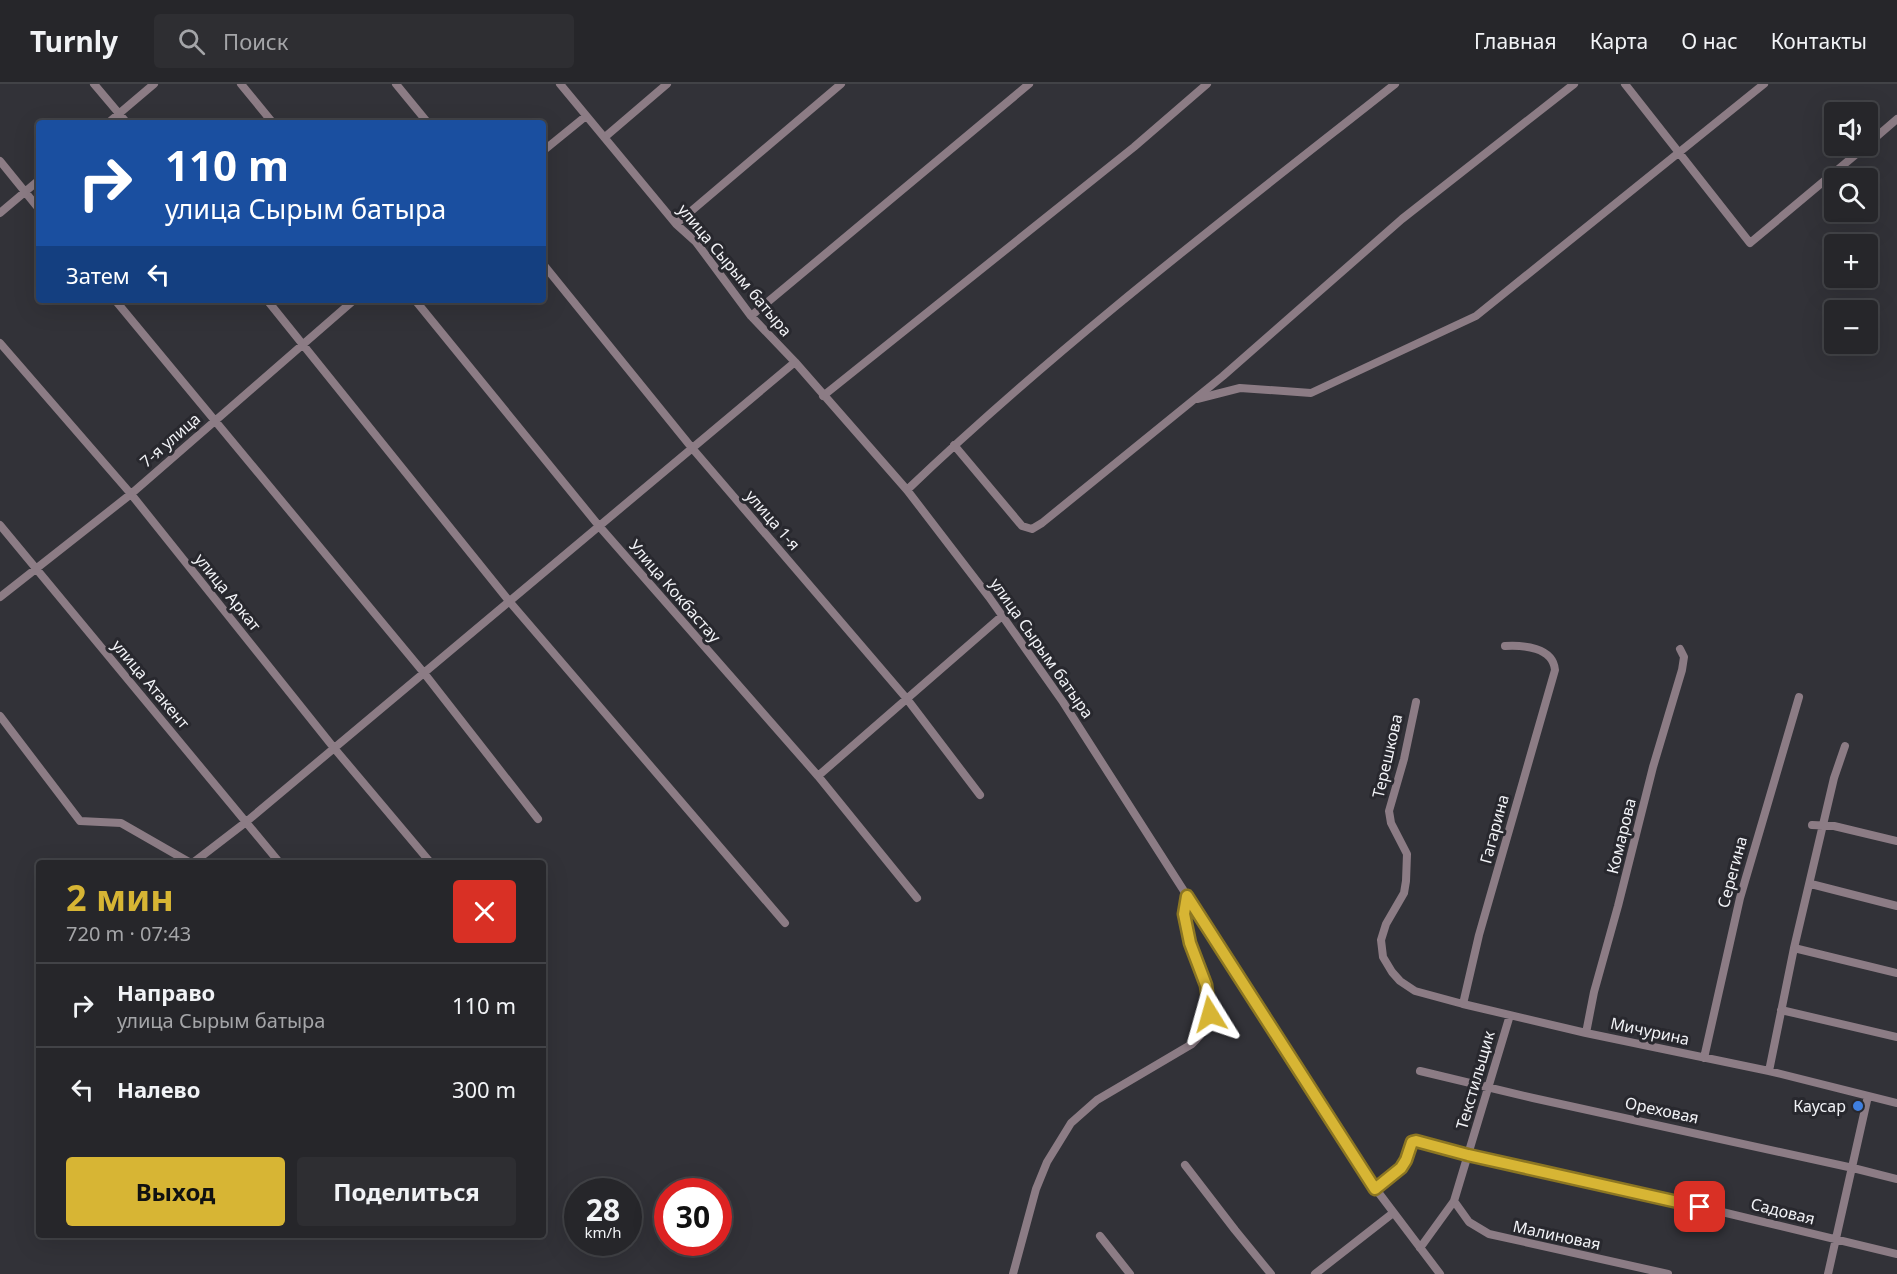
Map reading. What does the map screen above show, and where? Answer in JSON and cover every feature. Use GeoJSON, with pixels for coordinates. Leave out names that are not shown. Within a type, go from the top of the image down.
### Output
{"type":"FeatureCollection","features":[{"type":"Feature","properties":{"kind":"street"},"geometry":{"type":"LineString","coordinates":[[94,84],[125,120]]}},
{"type":"Feature","properties":{"kind":"street"},"geometry":{"type":"LineString","coordinates":[[111,120],[154,84]]}},
{"type":"Feature","properties":{"kind":"street"},"geometry":{"type":"LineString","coordinates":[[241,84],[271,120]]}},
{"type":"Feature","properties":{"kind":"street"},"geometry":{"type":"LineString","coordinates":[[396,84],[426,120]]}},
{"type":"Feature","properties":{"kind":"street","name":"улица Сырым батыра"},"geometry":{"type":"LineString","coordinates":[[560,84],[676,224],[696,242],[751,315],[907,490],[1002,616],[1063,702],[1375,1189],[1440,1274]]}},
{"type":"Feature","properties":{"kind":"street"},"geometry":{"type":"LineString","coordinates":[[605,137],[667,84]]}},
{"type":"Feature","properties":{"kind":"street"},"geometry":{"type":"LineString","coordinates":[[676,224],[841,84]]}},
{"type":"Feature","properties":{"kind":"street"},"geometry":{"type":"LineString","coordinates":[[751,315],[1029,84]]}},
{"type":"Feature","properties":{"kind":"street"},"geometry":{"type":"LineString","coordinates":[[823,396],[1134,147],[1207,84]]}},
{"type":"Feature","properties":{"kind":"street"},"geometry":{"type":"LineString","coordinates":[[907,490],[954,445],[1149,279],[1395,84]]}},
{"type":"Feature","properties":{"kind":"street"},"geometry":{"type":"LineString","coordinates":[[954,445],[1022,526],[1032,529],[1194,400],[1402,219],[1574,84]]}},
{"type":"Feature","properties":{"kind":"street"},"geometry":{"type":"LineString","coordinates":[[1625,84],[1750,243],[1854,156]]}},
{"type":"Feature","properties":{"kind":"street"},"geometry":{"type":"LineString","coordinates":[[1194,400],[1240,388],[1311,393],[1476,316],[1764,84]]}},
{"type":"Feature","properties":{"kind":"street"},"geometry":{"type":"LineString","coordinates":[[546,149],[586,116]]}},
{"type":"Feature","properties":{"kind":"street"},"geometry":{"type":"LineString","coordinates":[[1878,135],[1897,119]]}},
{"type":"Feature","properties":{"kind":"street"},"geometry":{"type":"LineString","coordinates":[[0,161],[36,205]]}},
{"type":"Feature","properties":{"kind":"street"},"geometry":{"type":"LineString","coordinates":[[0,213],[36,183]]}},
{"type":"Feature","properties":{"kind":"street","name":"улица 1-я"},"geometry":{"type":"LineString","coordinates":[[546,268],[692,448],[907,699],[980,795]]}},
{"type":"Feature","properties":{"kind":"street"},"geometry":{"type":"LineString","coordinates":[[118,303],[424,673],[538,819]]}},
{"type":"Feature","properties":{"kind":"street"},"geometry":{"type":"LineString","coordinates":[[269,303],[510,601],[785,923]]}},
{"type":"Feature","properties":{"kind":"street","name":"7-я улица"},"geometry":{"type":"LineString","coordinates":[[0,597],[131,494],[351,303]]}},
{"type":"Feature","properties":{"kind":"street","name":"Улица Кокбастау"},"geometry":{"type":"LineString","coordinates":[[417,303],[599,526],[818,776],[917,898]]}},
{"type":"Feature","properties":{"kind":"street","name":"улица Аркат"},"geometry":{"type":"LineString","coordinates":[[0,343],[131,494],[334,748],[428,860]]}},
{"type":"Feature","properties":{"kind":"street"},"geometry":{"type":"LineString","coordinates":[[197,860],[246,822],[795,362]]}},
{"type":"Feature","properties":{"kind":"street","name":"улица Атакент"},"geometry":{"type":"LineString","coordinates":[[0,525],[277,860]]}},
{"type":"Feature","properties":{"kind":"street"},"geometry":{"type":"LineString","coordinates":[[818,776],[1002,616]]}},
{"type":"Feature","properties":{"kind":"street","name":"Гагарина"},"geometry":{"type":"LineString","coordinates":[[1463,1004],[1479,935],[1529,756],[1554,678],[1554,662],[1549,655],[1517,645],[1504,646]]}},
{"type":"Feature","properties":{"kind":"street","name":"Комарова"},"geometry":{"type":"LineString","coordinates":[[1586,1033],[1594,992],[1653,767],[1682,670],[1684,657],[1680,649]]}},
{"type":"Feature","properties":{"kind":"street","name":"Серегина"},"geometry":{"type":"LineString","coordinates":[[1704,1058],[1740,898],[1799,697]]}},
{"type":"Feature","properties":{"kind":"street","name":"Терешкова"},"geometry":{"type":"LineString","coordinates":[[1400,981],[1383,957],[1381,940],[1386,924],[1404,893],[1406,881],[1407,854],[1391,823],[1389,811],[1404,759],[1416,702]]}},
{"type":"Feature","properties":{"kind":"street"},"geometry":{"type":"LineString","coordinates":[[0,716],[80,821],[121,823],[186,860]]}},
{"type":"Feature","properties":{"kind":"street"},"geometry":{"type":"LineString","coordinates":[[1769,1071],[1794,948],[1811,884],[1834,778],[1845,746]]}},
{"type":"Feature","properties":{"kind":"street"},"geometry":{"type":"LineString","coordinates":[[1812,825],[1824,825],[1897,841]]}},
{"type":"Feature","properties":{"kind":"street"},"geometry":{"type":"LineString","coordinates":[[1811,884],[1897,906]]}},
{"type":"Feature","properties":{"kind":"street"},"geometry":{"type":"LineString","coordinates":[[1013,1274],[1036,1189],[1047,1162],[1071,1123],[1097,1100],[1192,1044],[1207,1024],[1210,1014],[1208,993],[1190,943],[1184,914],[1187,896]]}},
{"type":"Feature","properties":{"kind":"street"},"geometry":{"type":"LineString","coordinates":[[1794,948],[1897,973]]}},
{"type":"Feature","properties":{"kind":"street","name":"Мичурина"},"geometry":{"type":"LineString","coordinates":[[1400,981],[1415,991],[1463,1004],[1586,1033],[1769,1071],[1897,1103]]}},
{"type":"Feature","properties":{"kind":"street"},"geometry":{"type":"LineString","coordinates":[[1781,1010],[1897,1037]]}},
{"type":"Feature","properties":{"kind":"street","name":"Текстильщик"},"geometry":{"type":"LineString","coordinates":[[1420,1248],[1454,1201],[1510,1015]]}},
{"type":"Feature","properties":{"kind":"street","name":"Ореховая"},"geometry":{"type":"LineString","coordinates":[[1420,1071],[1897,1179]]}},
{"type":"Feature","properties":{"kind":"street"},"geometry":{"type":"LineString","coordinates":[[1828,1274],[1868,1096]]}},
{"type":"Feature","properties":{"kind":"street","name":"Садовая"},"geometry":{"type":"LineString","coordinates":[[1375,1189],[1401,1168],[1412,1142],[1416,1141],[1897,1254]]}},
{"type":"Feature","properties":{"kind":"street"},"geometry":{"type":"LineString","coordinates":[[1185,1165],[1271,1274]]}},
{"type":"Feature","properties":{"kind":"street","name":"Малиновая"},"geometry":{"type":"LineString","coordinates":[[1454,1201],[1469,1222],[1488,1234],[1668,1274]]}},
{"type":"Feature","properties":{"kind":"street"},"geometry":{"type":"LineString","coordinates":[[1315,1274],[1393,1213]]}},
{"type":"Feature","properties":{"kind":"street"},"geometry":{"type":"LineString","coordinates":[[1100,1236],[1130,1274]]}},
{"type":"Feature","properties":{"kind":"place","name":"Каусар"},"geometry":{"type":"Point","coordinates":[1858,1106]}},
{"type":"Feature","properties":{"kind":"route"},"geometry":{"type":"LineString","coordinates":[[1210,1014],[1206,985],[1190,943],[1184,914],[1187,896],[1375,1189],[1401,1168],[1412,1142],[1416,1141],[1468,1155],[1700,1207]]}}]}
